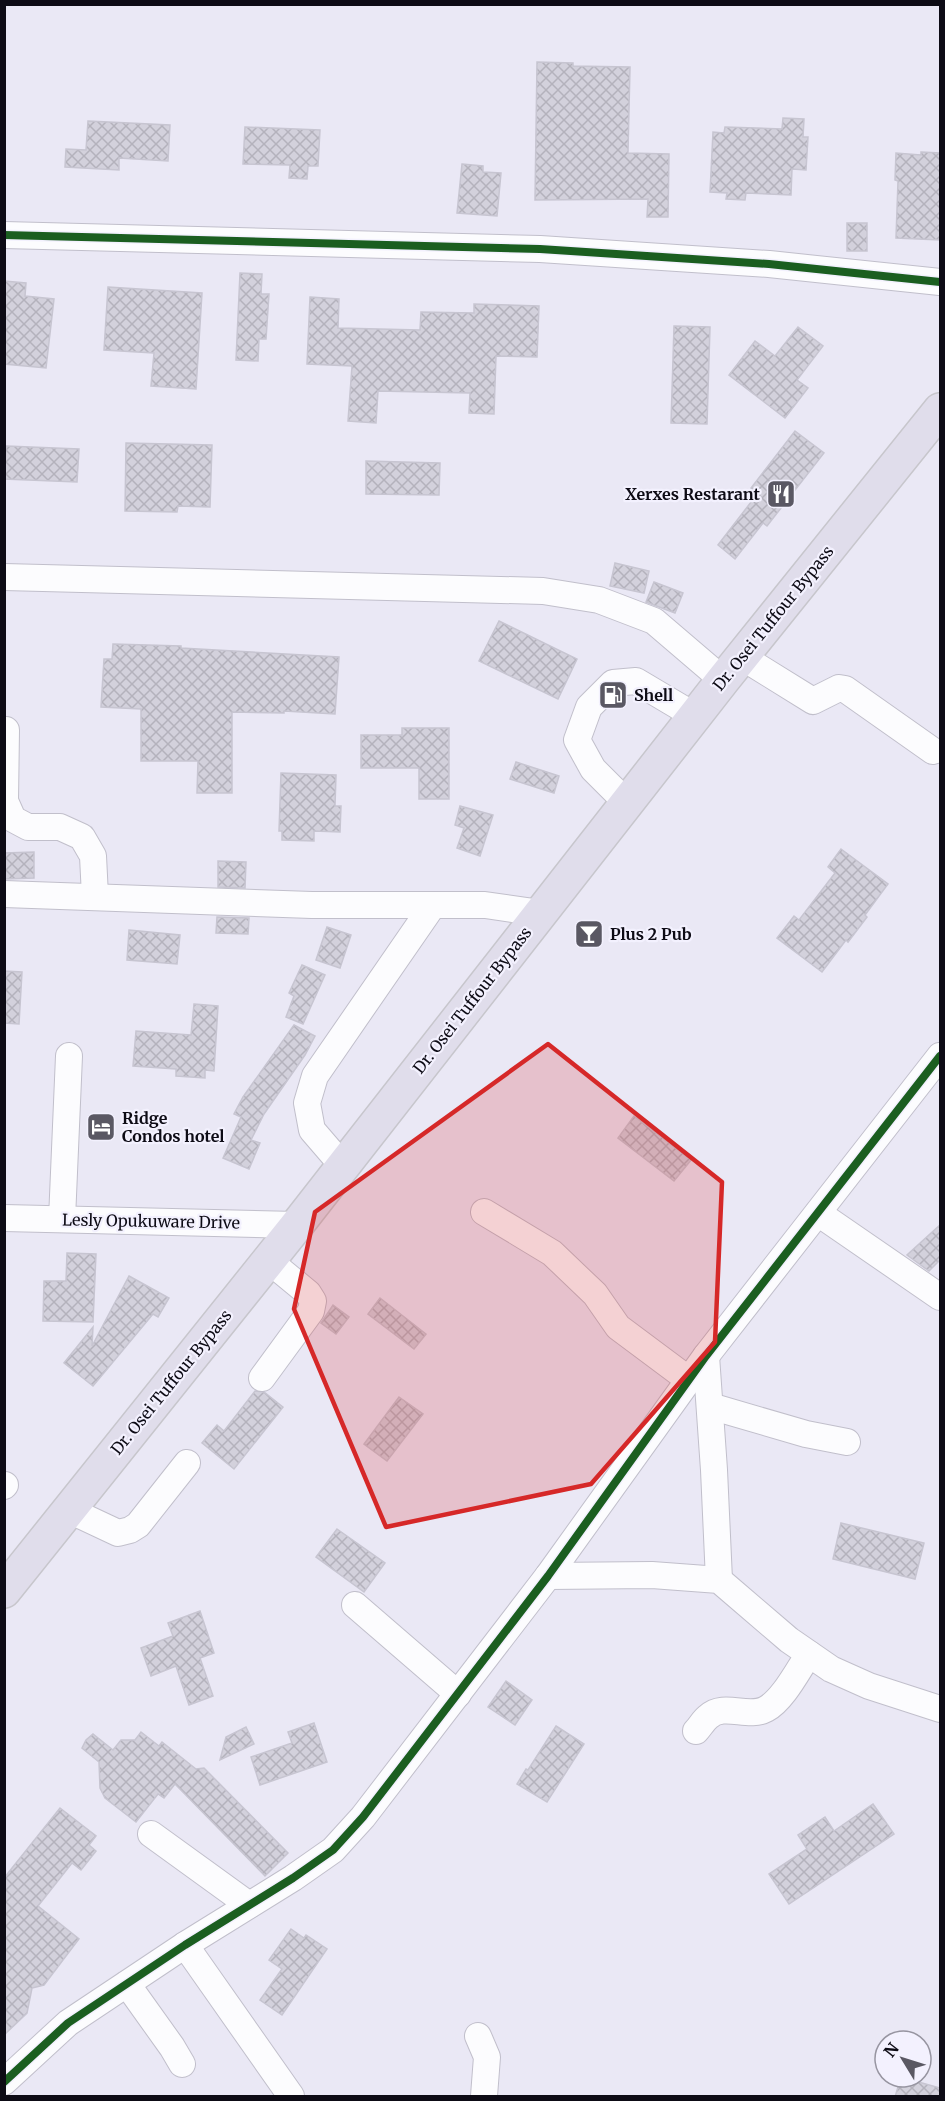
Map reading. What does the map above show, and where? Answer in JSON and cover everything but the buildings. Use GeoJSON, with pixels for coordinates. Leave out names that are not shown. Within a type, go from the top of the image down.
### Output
{"type":"FeatureCollection","features":[{"type":"Feature","properties":{"kind":"highway","name":"Dr. Osei Tuffour Bypass"},"geometry":{"type":"LineString","coordinates":[[4,1591],[297,1225],[695,716],[940,410]]}},
{"type":"Feature","properties":{"kind":"street"},"geometry":{"type":"LineString","coordinates":[[4,235],[540,249],[769,264],[940,282]]}},
{"type":"Feature","properties":{"kind":"street"},"geometry":{"type":"LineString","coordinates":[[4,578],[543,591],[599,600],[654,621],[733,668],[813,701],[839,688],[845,689],[933,751]]}},
{"type":"Feature","properties":{"kind":"street"},"geometry":{"type":"LineString","coordinates":[[627,803],[593,769],[577,740],[589,707],[613,683],[636,681],[695,716]]}},
{"type":"Feature","properties":{"kind":"street"},"geometry":{"type":"LineString","coordinates":[[6,730],[5,801],[13,819],[28,827],[60,827],[82,837],[93,856],[95,896]]}},
{"type":"Feature","properties":{"kind":"street"},"geometry":{"type":"LineString","coordinates":[[4,894],[312,905],[485,906],[541,913]]}},
{"type":"Feature","properties":{"kind":"street"},"geometry":{"type":"LineString","coordinates":[[343,1166],[312,1130],[307,1103],[315,1076],[433,905]]}},
{"type":"Feature","properties":{"kind":"street"},"geometry":{"type":"LineString","coordinates":[[62,1219],[69,1056]]}},
{"type":"Feature","properties":{"kind":"street"},"geometry":{"type":"LineString","coordinates":[[4,2082],[68,2023],[333,1850],[363,1817],[548,1576],[688,1380],[818,1213],[930,1088],[940,1056]]}},
{"type":"Feature","properties":{"kind":"street"},"geometry":{"type":"LineString","coordinates":[[484,1212],[552,1253],[595,1294],[618,1327],[688,1380]]}},
{"type":"Feature","properties":{"kind":"street"},"geometry":{"type":"LineString","coordinates":[[818,1213],[940,1297]]}},
{"type":"Feature","properties":{"kind":"street","name":"Lesly Opukuware Drive"},"geometry":{"type":"LineString","coordinates":[[4,1218],[297,1225]]}},
{"type":"Feature","properties":{"kind":"street"},"geometry":{"type":"LineString","coordinates":[[262,1378],[311,1311],[313,1302],[308,1293],[268,1260]]}},
{"type":"Feature","properties":{"kind":"street"},"geometry":{"type":"LineString","coordinates":[[706,1356],[719,1581]]}},
{"type":"Feature","properties":{"kind":"street"},"geometry":{"type":"LineString","coordinates":[[710,1406],[806,1434],[847,1442]]}},
{"type":"Feature","properties":{"kind":"street"},"geometry":{"type":"LineString","coordinates":[[69,1510],[118,1533],[130,1530],[138,1525],[187,1463]]}},
{"type":"Feature","properties":{"kind":"street"},"geometry":{"type":"LineString","coordinates":[[548,1576],[652,1575],[719,1581],[789,1640],[831,1669],[869,1686],[940,1709]]}},
{"type":"Feature","properties":{"kind":"street"},"geometry":{"type":"LineString","coordinates":[[355,1605],[458,1694]]}},
{"type":"Feature","properties":{"kind":"street"},"geometry":{"type":"LineString","coordinates":[[696,1731],[709,1716],[721,1710],[755,1714],[766,1709],[776,1702],[809,1654]]}},
{"type":"Feature","properties":{"kind":"street"},"geometry":{"type":"LineString","coordinates":[[151,1834],[249,1905]]}},
{"type":"Feature","properties":{"kind":"street"},"geometry":{"type":"LineString","coordinates":[[185,1945],[291,2097]]}},
{"type":"Feature","properties":{"kind":"street"},"geometry":{"type":"LineString","coordinates":[[127,1984],[182,2064]]}},
{"type":"Feature","properties":{"kind":"street"},"geometry":{"type":"LineString","coordinates":[[478,2036],[487,2057],[484,2097]]}},
{"type":"Feature","properties":{"kind":"highlighted area"},"geometry":{"type":"Polygon","coordinates":[[[548,1044],[722,1182],[715,1342],[591,1484],[386,1527],[294,1309],[315,1212],[548,1044]]]}},
{"type":"Feature","properties":{"kind":"cycle path"},"geometry":{"type":"LineString","coordinates":[[4,235],[540,249],[769,264],[940,282]]}},
{"type":"Feature","properties":{"kind":"cycle path"},"geometry":{"type":"LineString","coordinates":[[4,2082],[68,2023],[333,1850],[363,1817],[548,1576],[706,1356],[940,1056]]}},
{"type":"Feature","properties":{"kind":"place","name":"Xerxes Restarant"},"geometry":{"type":"Point","coordinates":[781,494]}},
{"type":"Feature","properties":{"kind":"place","name":"Shell"},"geometry":{"type":"Point","coordinates":[613,695]}},
{"type":"Feature","properties":{"kind":"place","name":"Plus 2 Pub"},"geometry":{"type":"Point","coordinates":[589,934]}},
{"type":"Feature","properties":{"kind":"place","name":"Ridge Condos hotel"},"geometry":{"type":"Point","coordinates":[101,1127]}}]}
